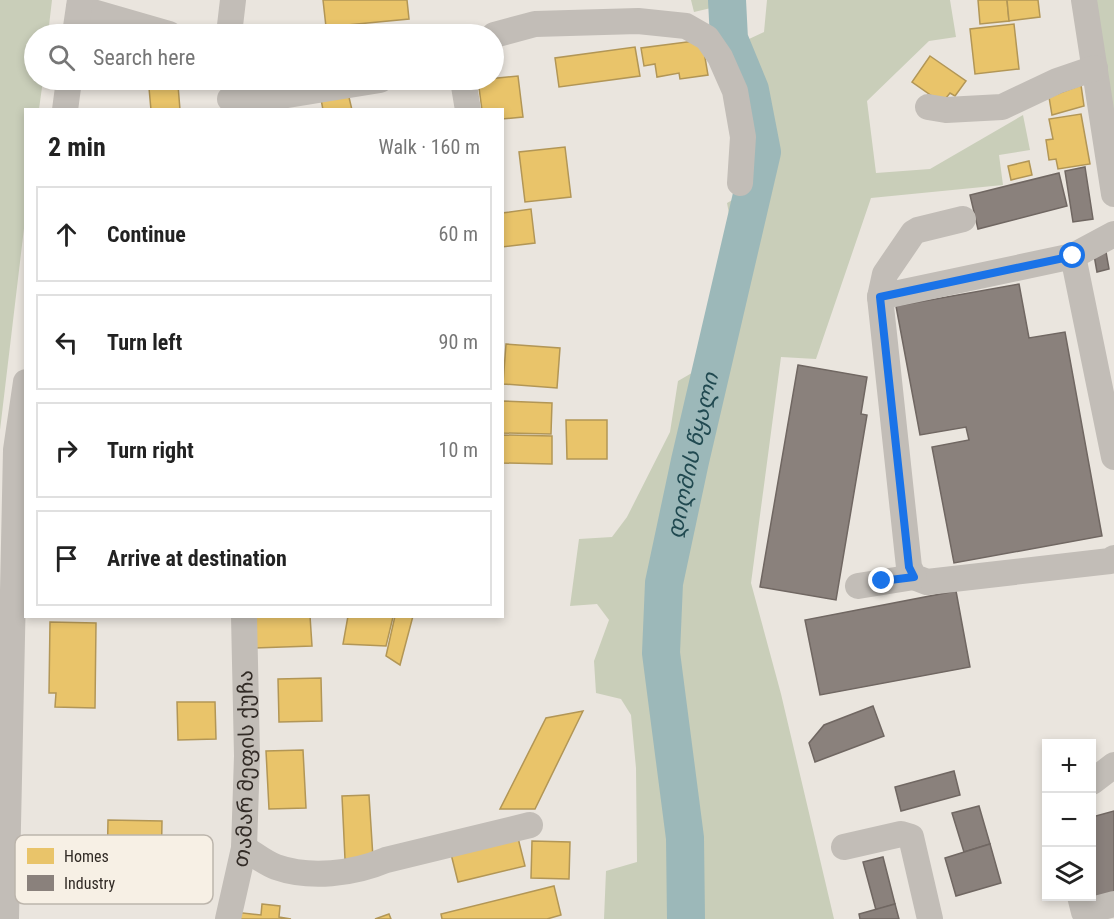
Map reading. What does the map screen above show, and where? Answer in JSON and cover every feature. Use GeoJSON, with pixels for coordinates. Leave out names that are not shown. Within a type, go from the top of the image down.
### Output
{"type":"FeatureCollection","features":[{"type":"Feature","properties":{"kind":"street"},"geometry":{"type":"LineString","coordinates":[[230,24],[233,0]]}},
{"type":"Feature","properties":{"kind":"street"},"geometry":{"type":"LineString","coordinates":[[1084,0],[1114,194]]}},
{"type":"Feature","properties":{"kind":"street"},"geometry":{"type":"LineString","coordinates":[[77,24],[80,4],[139,24]]}},
{"type":"Feature","properties":{"kind":"street"},"geometry":{"type":"LineString","coordinates":[[504,32],[535,24],[638,21],[686,26],[707,38],[720,57],[735,91],[743,137],[740,183]]}},
{"type":"Feature","properties":{"kind":"street"},"geometry":{"type":"LineString","coordinates":[[928,107],[946,110],[1002,106],[1057,81],[1095,68]]}},
{"type":"Feature","properties":{"kind":"street"},"geometry":{"type":"LineString","coordinates":[[64,108],[67,90]]}},
{"type":"Feature","properties":{"kind":"street"},"geometry":{"type":"LineString","coordinates":[[229,96],[263,99],[318,90]]}},
{"type":"Feature","properties":{"kind":"street"},"geometry":{"type":"LineString","coordinates":[[465,90],[468,108]]}},
{"type":"Feature","properties":{"kind":"street"},"geometry":{"type":"LineString","coordinates":[[914,577],[909,567],[880,297],[885,274],[913,233],[963,219]]}},
{"type":"Feature","properties":{"kind":"street"},"geometry":{"type":"LineString","coordinates":[[880,297],[1073,256],[1114,234]]}},
{"type":"Feature","properties":{"kind":"street"},"geometry":{"type":"LineString","coordinates":[[1073,256],[1114,457]]}},
{"type":"Feature","properties":{"kind":"street"},"geometry":{"type":"LineString","coordinates":[[6,919],[16,450],[24,396]]}},
{"type":"Feature","properties":{"kind":"street"},"geometry":{"type":"LineString","coordinates":[[858,586],[914,577],[927,582],[1110,561],[1114,558]]}},
{"type":"Feature","properties":{"kind":"street","name":"თამარ მეფის ქუჩა"},"geometry":{"type":"LineString","coordinates":[[228,919],[244,848],[247,756],[244,618]]}},
{"type":"Feature","properties":{"kind":"street"},"geometry":{"type":"LineString","coordinates":[[1096,779],[1114,765]]}},
{"type":"Feature","properties":{"kind":"street"},"geometry":{"type":"LineString","coordinates":[[244,848],[275,867],[306,873],[342,872],[366,868],[386,860],[530,825]]}},
{"type":"Feature","properties":{"kind":"street"},"geometry":{"type":"LineString","coordinates":[[844,847],[901,834],[911,837],[930,919]]}},
{"type":"Feature","properties":{"kind":"street"},"geometry":{"type":"LineString","coordinates":[[1081,901],[1084,912],[1114,904]]}},
{"type":"Feature","properties":{"kind":"green space"},"geometry":{"type":"Polygon","coordinates":[[[0,0],[52,0],[49,24],[24,24],[24,90],[42,90],[39,108],[24,108],[24,228],[0,430],[0,0]]]}},
{"type":"Feature","properties":{"kind":"green space"},"geometry":{"type":"Polygon","coordinates":[[[691,0],[734,0],[749,39],[764,32],[767,0],[950,0],[956,37],[929,41],[867,101],[876,173],[930,169],[1023,115],[1030,150],[999,155],[1003,185],[871,198],[816,359],[781,357],[751,583],[781,694],[834,919],[604,919],[606,871],[637,862],[636,768],[631,715],[621,699],[596,693],[594,661],[609,620],[597,604],[570,606],[579,539],[612,537],[627,517],[670,432],[678,381],[697,370],[732,229],[727,203],[745,193],[711,8],[694,12],[691,0]]]}},
{"type":"Feature","properties":{"kind":"green space"},"geometry":{"type":"Polygon","coordinates":[[[1092,0],[1114,0],[1114,118],[1092,0]]]}},
{"type":"Feature","properties":{"kind":"building: Homes"},"geometry":{"type":"Polygon","coordinates":[[[323,0],[407,0],[409,19],[357,24],[326,24],[323,0]]]}},
{"type":"Feature","properties":{"kind":"building: Homes"},"geometry":{"type":"Polygon","coordinates":[[[978,0],[1007,0],[1009,21],[980,24],[978,0]]]}},
{"type":"Feature","properties":{"kind":"building: Homes"},"geometry":{"type":"Polygon","coordinates":[[[1007,0],[1038,0],[1040,17],[1009,21],[1007,0]]]}},
{"type":"Feature","properties":{"kind":"building: Homes"},"geometry":{"type":"Polygon","coordinates":[[[1014,24],[1019,69],[975,74],[970,29],[1014,24]]]}},
{"type":"Feature","properties":{"kind":"building: Homes"},"geometry":{"type":"Polygon","coordinates":[[[702,40],[708,75],[680,79],[679,73],[657,77],[655,64],[644,66],[641,48],[702,40]]]}},
{"type":"Feature","properties":{"kind":"building: Homes"},"geometry":{"type":"Polygon","coordinates":[[[635,47],[640,76],[559,87],[555,58],[635,47]]]}},
{"type":"Feature","properties":{"kind":"building: Homes"},"geometry":{"type":"Polygon","coordinates":[[[930,56],[966,81],[955,96],[950,93],[942,103],[912,82],[930,56]]]}},
{"type":"Feature","properties":{"kind":"building: Homes"},"geometry":{"type":"Polygon","coordinates":[[[518,76],[523,117],[504,119],[504,108],[482,108],[479,90],[504,90],[504,77],[518,76]]]}},
{"type":"Feature","properties":{"kind":"building: Homes"},"geometry":{"type":"Polygon","coordinates":[[[1081,85],[1084,106],[1052,115],[1049,97],[1081,85]]]}},
{"type":"Feature","properties":{"kind":"building: Homes"},"geometry":{"type":"Polygon","coordinates":[[[149,90],[178,90],[180,108],[151,108],[149,90]]]}},
{"type":"Feature","properties":{"kind":"building: Homes"},"geometry":{"type":"Polygon","coordinates":[[[348,93],[352,108],[323,108],[321,99],[348,93]]]}},
{"type":"Feature","properties":{"kind":"building: Homes"},"geometry":{"type":"Polygon","coordinates":[[[1081,114],[1090,164],[1058,169],[1056,159],[1049,160],[1046,140],[1053,139],[1049,119],[1081,114]]]}},
{"type":"Feature","properties":{"kind":"building: Homes"},"geometry":{"type":"Polygon","coordinates":[[[565,147],[571,197],[525,202],[519,152],[565,147]]]}},
{"type":"Feature","properties":{"kind":"building: Homes"},"geometry":{"type":"Polygon","coordinates":[[[1029,161],[1032,175],[1011,180],[1008,166],[1029,161]]]}},
{"type":"Feature","properties":{"kind":"building: Homes"},"geometry":{"type":"Polygon","coordinates":[[[531,209],[535,243],[504,247],[504,213],[531,209]]]}},
{"type":"Feature","properties":{"kind":"building: Homes"},"geometry":{"type":"Polygon","coordinates":[[[506,344],[560,348],[557,388],[504,384],[506,344]]]}},
{"type":"Feature","properties":{"kind":"building: Homes"},"geometry":{"type":"Polygon","coordinates":[[[504,401],[552,403],[551,434],[504,433],[504,401]]]}},
{"type":"Feature","properties":{"kind":"building: Homes"},"geometry":{"type":"Polygon","coordinates":[[[566,420],[607,420],[607,459],[567,459],[566,420]]]}},
{"type":"Feature","properties":{"kind":"building: Homes"},"geometry":{"type":"Polygon","coordinates":[[[504,435],[552,436],[552,464],[504,463],[504,435]]]}},
{"type":"Feature","properties":{"kind":"building: Homes"},"geometry":{"type":"Polygon","coordinates":[[[251,618],[310,618],[312,646],[252,648],[251,618]]]}},
{"type":"Feature","properties":{"kind":"building: Homes"},"geometry":{"type":"Polygon","coordinates":[[[348,618],[393,618],[386,646],[343,644],[348,618]]]}},
{"type":"Feature","properties":{"kind":"building: Homes"},"geometry":{"type":"Polygon","coordinates":[[[395,618],[412,618],[400,665],[386,656],[395,618]]]}},
{"type":"Feature","properties":{"kind":"building: Homes"},"geometry":{"type":"Polygon","coordinates":[[[50,622],[96,623],[95,708],[55,707],[56,693],[49,693],[50,622]]]}},
{"type":"Feature","properties":{"kind":"building: Homes"},"geometry":{"type":"Polygon","coordinates":[[[321,678],[322,721],[279,722],[278,679],[321,678]]]}},
{"type":"Feature","properties":{"kind":"building: Homes"},"geometry":{"type":"Polygon","coordinates":[[[177,702],[215,702],[216,739],[178,740],[177,702]]]}},
{"type":"Feature","properties":{"kind":"building: Homes"},"geometry":{"type":"Polygon","coordinates":[[[583,711],[535,809],[500,809],[546,718],[583,711]]]}},
{"type":"Feature","properties":{"kind":"building: Homes"},"geometry":{"type":"Polygon","coordinates":[[[303,750],[306,808],[269,809],[266,751],[303,750]]]}},
{"type":"Feature","properties":{"kind":"building: Homes"},"geometry":{"type":"Polygon","coordinates":[[[369,795],[373,858],[345,859],[342,796],[369,795]]]}},
{"type":"Feature","properties":{"kind":"building: Homes"},"geometry":{"type":"Polygon","coordinates":[[[108,820],[162,821],[162,835],[108,835],[108,820]]]}},
{"type":"Feature","properties":{"kind":"building: Homes"},"geometry":{"type":"Polygon","coordinates":[[[517,834],[525,866],[458,882],[450,850],[517,834]]]}},
{"type":"Feature","properties":{"kind":"building: Homes"},"geometry":{"type":"Polygon","coordinates":[[[532,841],[570,842],[569,879],[531,878],[532,841]]]}},
{"type":"Feature","properties":{"kind":"building: Homes"},"geometry":{"type":"Polygon","coordinates":[[[554,886],[561,915],[547,919],[442,919],[441,914],[554,886]]]}},
{"type":"Feature","properties":{"kind":"building: Homes"},"geometry":{"type":"Polygon","coordinates":[[[262,904],[280,906],[279,917],[291,919],[233,919],[234,912],[261,915],[262,904]]]}},
{"type":"Feature","properties":{"kind":"building: Homes"},"geometry":{"type":"Polygon","coordinates":[[[389,914],[391,919],[375,919],[389,914]]]}},
{"type":"Feature","properties":{"kind":"building: Industry"},"geometry":{"type":"Polygon","coordinates":[[[1085,167],[1093,219],[1073,222],[1065,171],[1085,167]]]}},
{"type":"Feature","properties":{"kind":"building: Industry"},"geometry":{"type":"Polygon","coordinates":[[[1059,173],[1067,206],[978,229],[970,195],[1059,173]]]}},
{"type":"Feature","properties":{"kind":"building: Industry"},"geometry":{"type":"Polygon","coordinates":[[[1106,252],[1109,269],[1097,272],[1094,255],[1106,252]]]}},
{"type":"Feature","properties":{"kind":"building: Industry"},"geometry":{"type":"Polygon","coordinates":[[[1019,284],[1029,338],[1065,332],[1102,536],[954,563],[932,447],[969,440],[966,427],[920,435],[896,306],[1019,284]]]}},
{"type":"Feature","properties":{"kind":"building: Industry"},"geometry":{"type":"Polygon","coordinates":[[[798,365],[867,377],[861,414],[867,415],[836,600],[760,587],[798,365]]]}},
{"type":"Feature","properties":{"kind":"building: Industry"},"geometry":{"type":"Polygon","coordinates":[[[956,591],[970,667],[820,695],[805,620],[956,591]]]}},
{"type":"Feature","properties":{"kind":"building: Industry"},"geometry":{"type":"Polygon","coordinates":[[[873,706],[884,736],[815,762],[809,743],[824,725],[873,706]]]}},
{"type":"Feature","properties":{"kind":"building: Industry"},"geometry":{"type":"Polygon","coordinates":[[[954,771],[960,795],[901,811],[895,787],[954,771]]]}},
{"type":"Feature","properties":{"kind":"building: Industry"},"geometry":{"type":"Polygon","coordinates":[[[979,806],[990,844],[964,852],[952,813],[979,806]]]}},
{"type":"Feature","properties":{"kind":"building: Industry"},"geometry":{"type":"Polygon","coordinates":[[[1114,811],[1114,893],[1096,898],[1096,847],[1096,816],[1114,811]]]}},
{"type":"Feature","properties":{"kind":"building: Industry"},"geometry":{"type":"Polygon","coordinates":[[[990,844],[1001,883],[956,896],[945,858],[990,844]]]}},
{"type":"Feature","properties":{"kind":"building: Industry"},"geometry":{"type":"Polygon","coordinates":[[[883,857],[895,904],[876,910],[863,862],[883,857]]]}},
{"type":"Feature","properties":{"kind":"building: Industry"},"geometry":{"type":"Polygon","coordinates":[[[895,904],[899,919],[860,919],[859,914],[895,904]]]}},
{"type":"Feature","properties":{"kind":"waterway","name":"დიღმის წყალი"},"geometry":{"type":"LineString","coordinates":[[686,919],[685,838],[661,653],[664,583],[762,152],[750,90],[729,39],[727,0]]}},
{"type":"Feature","properties":{"kind":"route"},"geometry":{"type":"LineString","coordinates":[[882,581],[914,577],[909,567],[880,297],[1073,256]]}}]}
